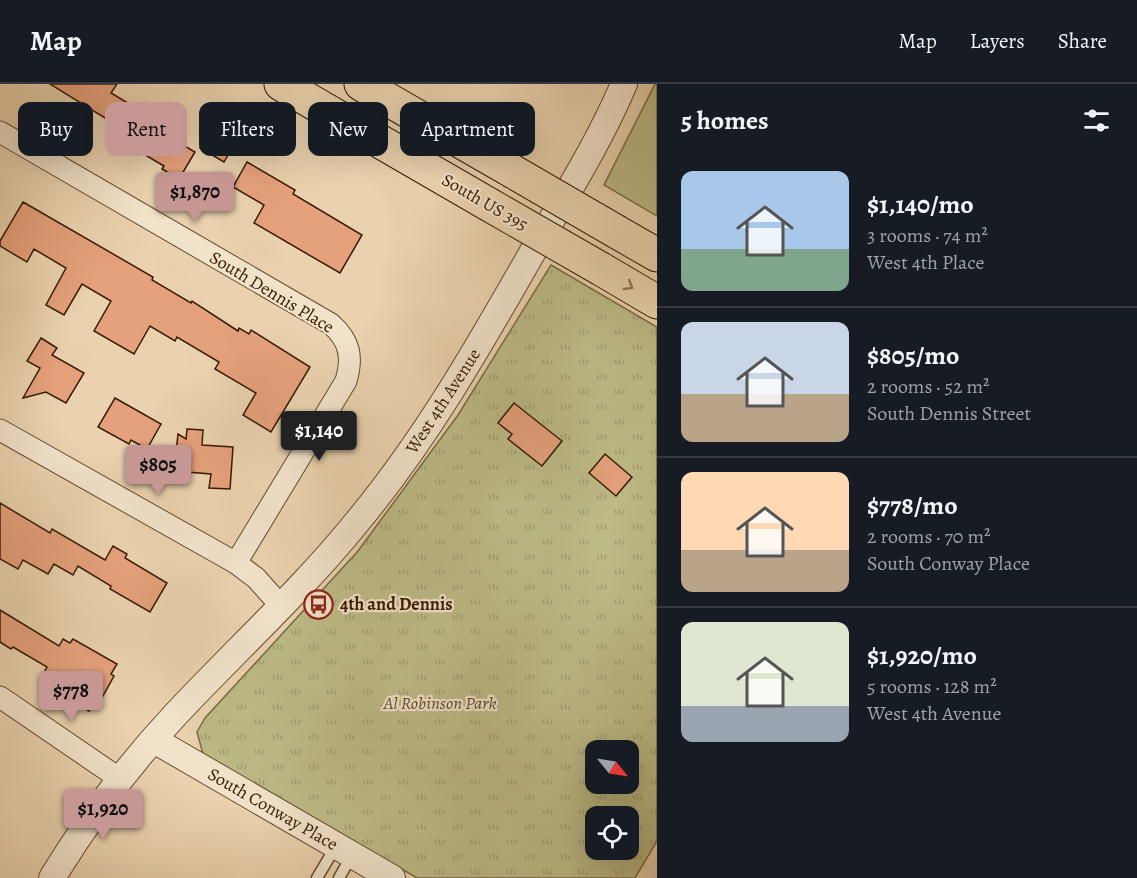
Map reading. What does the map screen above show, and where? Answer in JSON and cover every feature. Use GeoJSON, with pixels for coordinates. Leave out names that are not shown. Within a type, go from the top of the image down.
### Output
{"type":"FeatureCollection","features":[{"type":"Feature","properties":{"kind":"highway","name":"South US 395"},"geometry":{"type":"LineString","coordinates":[[281,84],[657,303]]}},
{"type":"Feature","properties":{"kind":"highway"},"geometry":{"type":"LineString","coordinates":[[361,84],[657,255]]}},
{"type":"Feature","properties":{"kind":"street","name":"West 4th Avenue"},"geometry":{"type":"LineString","coordinates":[[52,878],[120,779],[177,714],[357,523],[416,445],[442,407],[588,155],[624,84]]}},
{"type":"Feature","properties":{"kind":"street","name":"South Dennis Place"},"geometry":{"type":"LineString","coordinates":[[0,132],[331,324],[342,334],[351,365],[346,381],[236,563]]}},
{"type":"Feature","properties":{"kind":"street"},"geometry":{"type":"LineString","coordinates":[[0,430],[236,563],[256,578],[281,606]]}},
{"type":"Feature","properties":{"kind":"street"},"geometry":{"type":"LineString","coordinates":[[0,697],[120,779]]}},
{"type":"Feature","properties":{"kind":"street","name":"South Conway Place"},"geometry":{"type":"LineString","coordinates":[[154,740],[392,878]]}},
{"type":"Feature","properties":{"kind":"lane"},"geometry":{"type":"LineString","coordinates":[[317,878],[344,850]]}},
{"type":"Feature","properties":{"kind":"lane"},"geometry":{"type":"LineString","coordinates":[[339,878],[344,850]]}},
{"type":"Feature","properties":{"kind":"green space"},"geometry":{"type":"Polygon","coordinates":[[[657,84],[657,216],[604,185],[657,84]]]}},
{"type":"Feature","properties":{"kind":"green space","name":"Al Robinson Park"},"geometry":{"type":"Polygon","coordinates":[[[551,265],[657,327],[657,841],[635,878],[417,878],[203,754],[197,732],[205,718],[358,551],[458,415],[551,265]]]}},
{"type":"Feature","properties":{"kind":"building"},"geometry":{"type":"Polygon","coordinates":[[[50,84],[117,84],[111,93],[126,102],[105,102],[105,118],[93,110],[93,102],[79,102],[50,84]]]}},
{"type":"Feature","properties":{"kind":"building"},"geometry":{"type":"Polygon","coordinates":[[[187,147],[195,152],[179,179],[162,169],[164,166],[147,156],[187,156],[187,147]]]}},
{"type":"Feature","properties":{"kind":"building"},"geometry":{"type":"Polygon","coordinates":[[[214,156],[227,156],[224,162],[214,156]]]}},
{"type":"Feature","properties":{"kind":"building"},"geometry":{"type":"Polygon","coordinates":[[[247,162],[295,190],[293,194],[362,235],[340,273],[254,223],[264,205],[233,187],[247,162]]]}},
{"type":"Feature","properties":{"kind":"building"},"geometry":{"type":"Polygon","coordinates":[[[23,202],[153,277],[152,280],[191,303],[192,301],[238,331],[239,328],[249,334],[251,330],[310,367],[271,432],[243,415],[256,393],[215,369],[219,362],[177,337],[175,341],[150,326],[134,354],[94,331],[111,301],[82,284],[64,315],[46,305],[66,268],[34,249],[27,262],[0,246],[0,241],[23,202]]]}},
{"type":"Feature","properties":{"kind":"building"},"geometry":{"type":"Polygon","coordinates":[[[41,338],[57,348],[52,355],[84,373],[66,403],[46,392],[23,398],[40,368],[27,361],[41,338]]]}},
{"type":"Feature","properties":{"kind":"building"},"geometry":{"type":"Polygon","coordinates":[[[115,398],[161,424],[147,449],[131,440],[129,444],[98,427],[115,398]]]}},
{"type":"Feature","properties":{"kind":"building"},"geometry":{"type":"Polygon","coordinates":[[[514,403],[562,441],[542,466],[508,439],[512,434],[498,423],[514,403]]]}},
{"type":"Feature","properties":{"kind":"building"},"geometry":{"type":"Polygon","coordinates":[[[187,429],[203,430],[202,445],[233,447],[230,489],[209,488],[211,474],[174,471],[178,434],[186,439],[187,429]]]}},
{"type":"Feature","properties":{"kind":"building"},"geometry":{"type":"Polygon","coordinates":[[[605,454],[632,477],[616,496],[589,473],[605,454]]]}},
{"type":"Feature","properties":{"kind":"building"},"geometry":{"type":"Polygon","coordinates":[[[0,503],[50,533],[52,529],[105,560],[113,546],[127,554],[125,558],[167,583],[150,612],[110,589],[111,586],[78,566],[73,575],[54,564],[48,574],[23,560],[18,569],[0,559],[0,503]]]}},
{"type":"Feature","properties":{"kind":"building"},"geometry":{"type":"Polygon","coordinates":[[[0,610],[59,646],[63,639],[70,643],[73,639],[117,664],[111,674],[114,676],[98,705],[95,702],[89,711],[45,686],[48,682],[41,678],[47,667],[0,642],[0,610]]]}},
{"type":"Feature","properties":{"kind":"place","name":"4th and Dennis"},"geometry":{"type":"Point","coordinates":[319,604]}}]}
